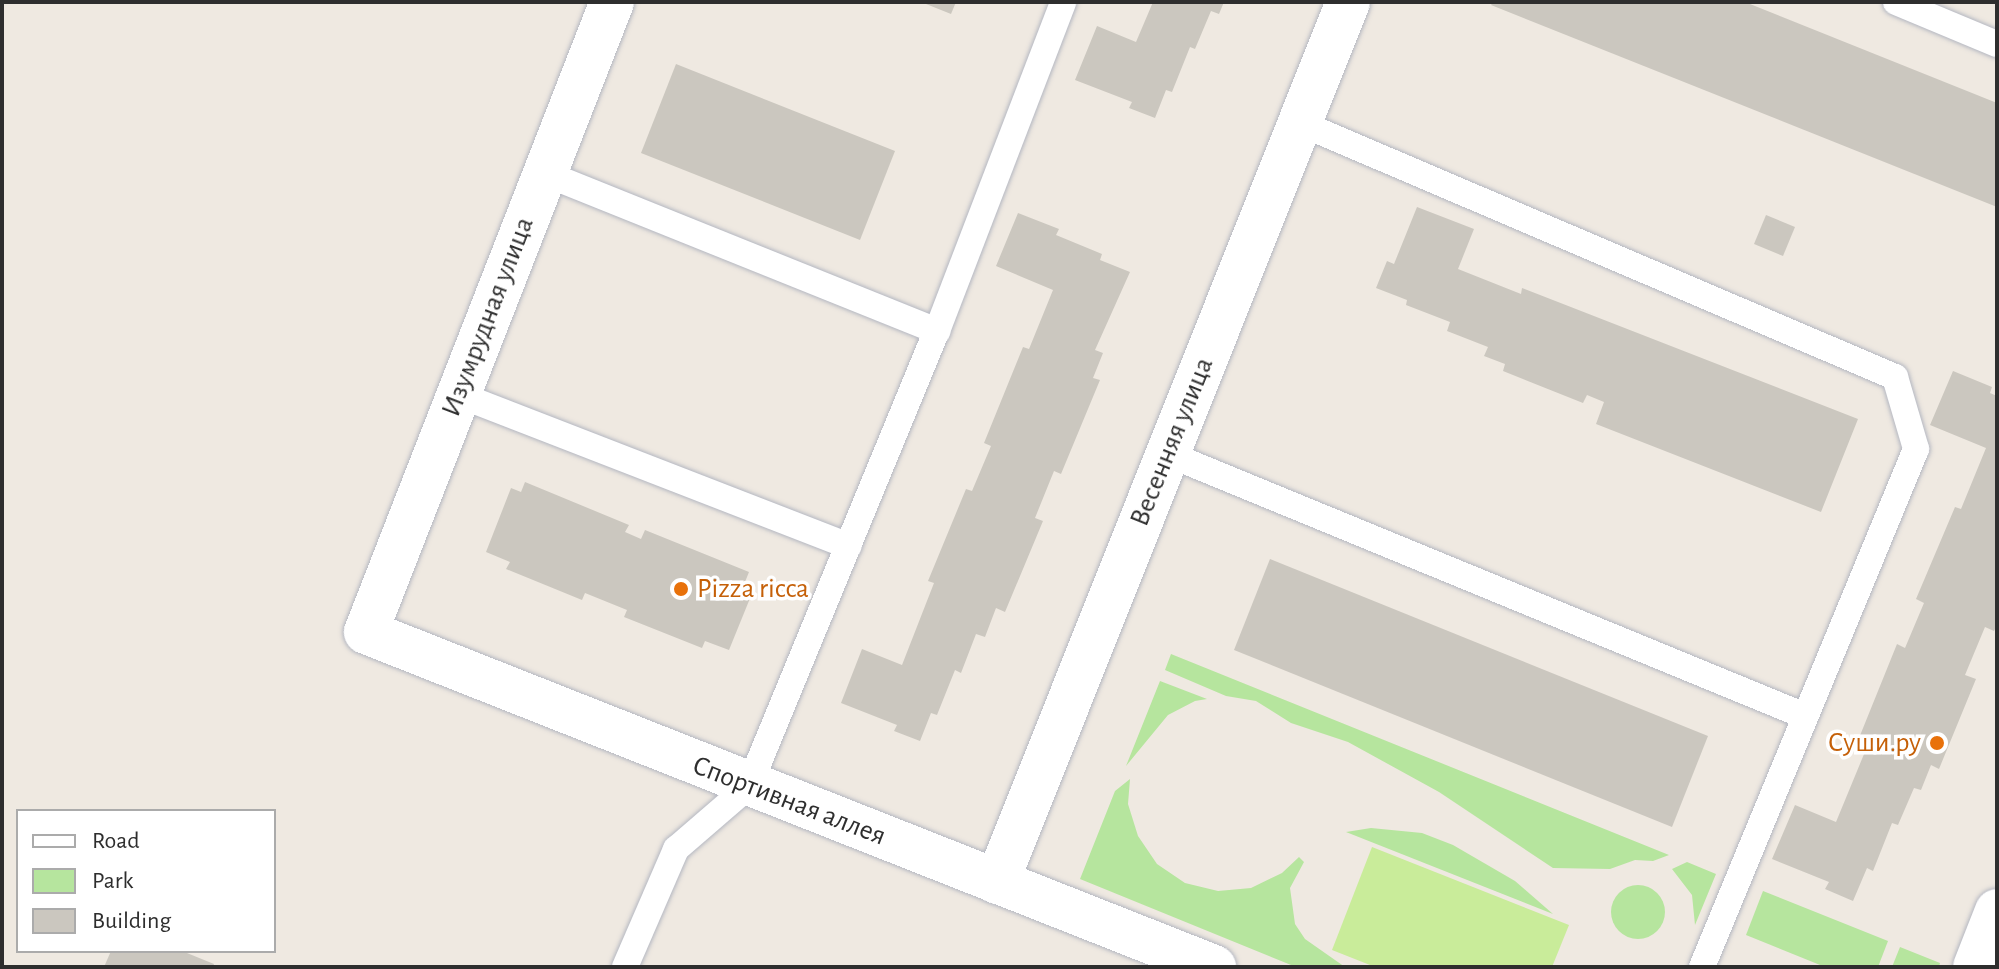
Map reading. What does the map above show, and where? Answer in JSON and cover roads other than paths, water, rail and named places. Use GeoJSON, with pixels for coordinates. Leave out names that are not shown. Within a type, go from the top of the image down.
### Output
{"type":"FeatureCollection","features":[{"type":"Feature","properties":{"kind":"street","name":"Изумрудная улица"},"geometry":{"type":"LineString","coordinates":[[366,632],[612,2]]}},
{"type":"Feature","properties":{"kind":"street","name":"Весенняя улица"},"geometry":{"type":"LineString","coordinates":[[997,882],[1348,2]]}},
{"type":"Feature","properties":{"kind":"street","name":"Спортивная аллея"},"geometry":{"type":"LineString","coordinates":[[366,632],[749,786],[1214,967]]}},
{"type":"Feature","properties":{"kind":"street"},"geometry":{"type":"LineString","coordinates":[[1975,967],[1997,911]]}},
{"type":"Feature","properties":{"kind":"lane"},"geometry":{"type":"LineString","coordinates":[[625,967],[676,849],[749,786],[937,331],[1063,2]]}},
{"type":"Feature","properties":{"kind":"lane"},"geometry":{"type":"LineString","coordinates":[[1896,2],[1997,44]]}},
{"type":"Feature","properties":{"kind":"lane"},"geometry":{"type":"LineString","coordinates":[[1300,123],[1895,377],[1916,449],[1702,967]]}},
{"type":"Feature","properties":{"kind":"lane"},"geometry":{"type":"LineString","coordinates":[[544,173],[937,331]]}},
{"type":"Feature","properties":{"kind":"lane"},"geometry":{"type":"LineString","coordinates":[[457,394],[848,546]]}},
{"type":"Feature","properties":{"kind":"lane"},"geometry":{"type":"LineString","coordinates":[[1168,454],[1805,716]]}},
{"type":"Feature","properties":{"kind":"place","name":"Pizza ricca"},"geometry":{"type":"Point","coordinates":[681,589]}},
{"type":"Feature","properties":{"kind":"place","name":"Суши.ру"},"geometry":{"type":"Point","coordinates":[1937,743]}}]}
